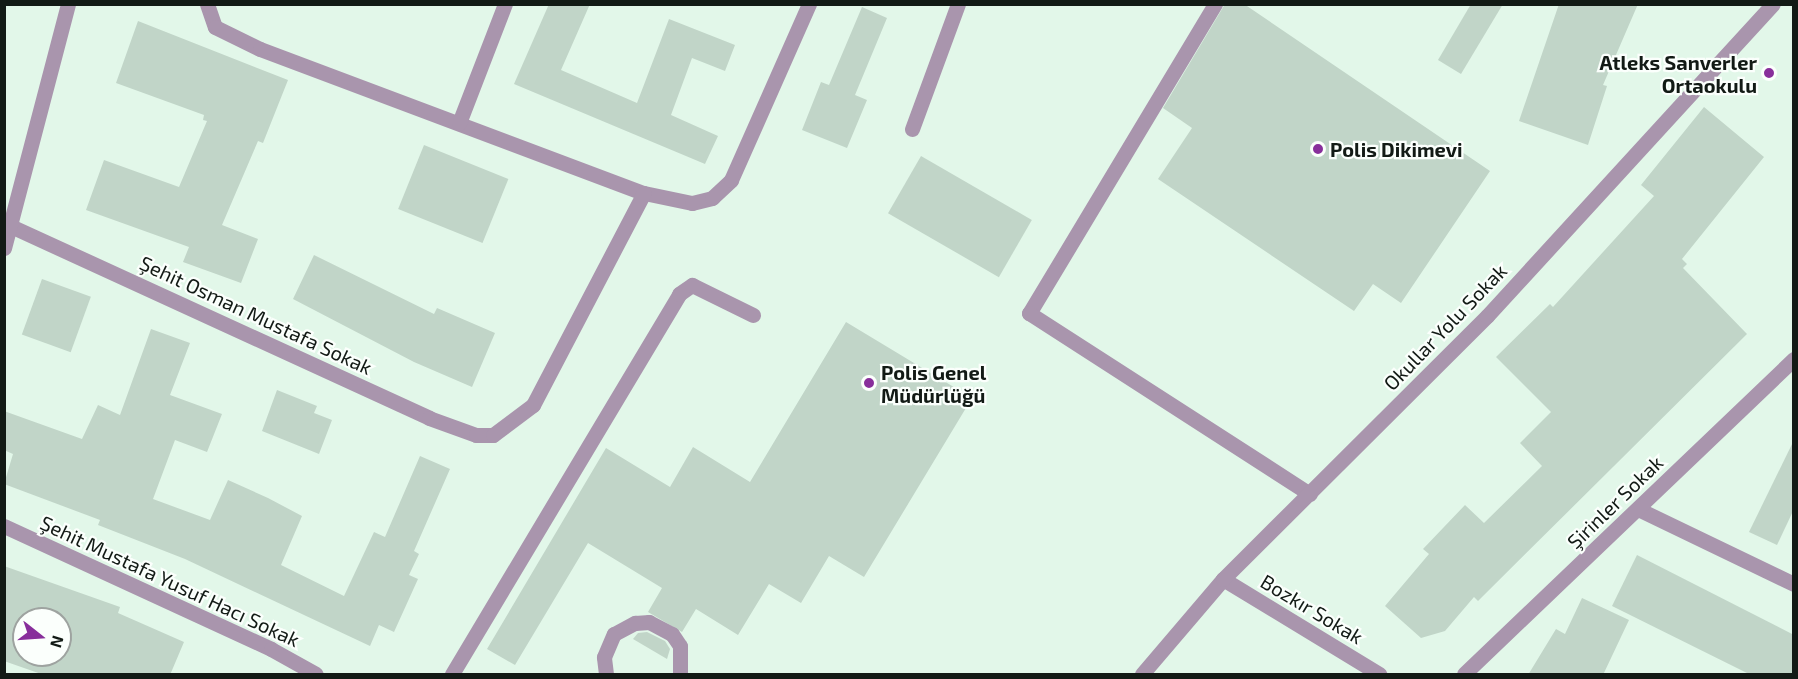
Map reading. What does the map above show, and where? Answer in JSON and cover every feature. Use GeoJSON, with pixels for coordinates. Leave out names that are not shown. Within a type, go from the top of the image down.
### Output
{"type":"FeatureCollection","features":[{"type":"Feature","properties":{"kind":"street"},"geometry":{"type":"LineString","coordinates":[[4,248],[7,224],[68,4]]}},
{"type":"Feature","properties":{"kind":"street"},"geometry":{"type":"LineString","coordinates":[[207,4],[215,27],[234,38],[644,193],[692,203],[712,198],[731,180],[809,4]]}},
{"type":"Feature","properties":{"kind":"street"},"geometry":{"type":"LineString","coordinates":[[459,123],[505,4]]}},
{"type":"Feature","properties":{"kind":"street"},"geometry":{"type":"LineString","coordinates":[[912,129],[958,4]]}},
{"type":"Feature","properties":{"kind":"street"},"geometry":{"type":"LineString","coordinates":[[1215,4],[1029,313],[1310,494]]}},
{"type":"Feature","properties":{"kind":"street","name":"Okullar Yolu Sokak"},"geometry":{"type":"LineString","coordinates":[[1142,675],[1223,579],[1487,316],[1773,4]]}},
{"type":"Feature","properties":{"kind":"street","name":"Şehit Osman Mustafa Sokak"},"geometry":{"type":"LineString","coordinates":[[7,224],[429,418],[476,435],[493,435],[533,405],[644,193]]}},
{"type":"Feature","properties":{"kind":"street"},"geometry":{"type":"LineString","coordinates":[[452,675],[680,294],[692,285],[753,315]]}},
{"type":"Feature","properties":{"kind":"street","name":"Şirinler Sokak"},"geometry":{"type":"LineString","coordinates":[[1464,675],[1794,358]]}},
{"type":"Feature","properties":{"kind":"street"},"geometry":{"type":"LineString","coordinates":[[1638,509],[1794,584]]}},
{"type":"Feature","properties":{"kind":"street","name":"Şehit Mustafa Yusuf Hacı Sokak"},"geometry":{"type":"LineString","coordinates":[[4,526],[306,672]]}},
{"type":"Feature","properties":{"kind":"street","name":"Bozkır Sokak"},"geometry":{"type":"LineString","coordinates":[[1223,579],[1379,675]]}},
{"type":"Feature","properties":{"kind":"street"},"geometry":{"type":"LineString","coordinates":[[606,675],[604,657],[614,634],[635,623],[649,622],[672,634],[680,646],[680,675]]}},
{"type":"Feature","properties":{"kind":"building"},"geometry":{"type":"Polygon","coordinates":[[[549,4],[590,4],[561,70],[637,103],[669,19],[735,45],[725,71],[692,58],[671,115],[718,136],[705,164],[514,84],[549,4]]]}},
{"type":"Feature","properties":{"kind":"building","name":"Polis Dikimevi"},"geometry":{"type":"Polygon","coordinates":[[[1225,4],[1244,4],[1490,171],[1401,303],[1373,284],[1354,311],[1158,179],[1192,128],[1163,108],[1225,4]]]}},
{"type":"Feature","properties":{"kind":"building"},"geometry":{"type":"Polygon","coordinates":[[[1471,4],[1503,4],[1461,74],[1438,60],[1471,4]]]}},
{"type":"Feature","properties":{"kind":"building"},"geometry":{"type":"Polygon","coordinates":[[[1559,4],[1638,4],[1603,85],[1607,86],[1588,145],[1519,121],[1559,4]]]}},
{"type":"Feature","properties":{"kind":"building"},"geometry":{"type":"Polygon","coordinates":[[[862,7],[887,18],[855,95],[867,100],[847,148],[802,130],[821,82],[829,85],[862,7]]]}},
{"type":"Feature","properties":{"kind":"building"},"geometry":{"type":"Polygon","coordinates":[[[138,21],[288,80],[263,143],[258,141],[222,225],[258,239],[241,283],[183,262],[189,247],[86,210],[104,160],[179,187],[207,121],[203,120],[204,115],[116,83],[138,21]]]}},
{"type":"Feature","properties":{"kind":"building"},"geometry":{"type":"Polygon","coordinates":[[[1704,107],[1764,157],[1682,259],[1687,264],[1683,268],[1747,334],[1478,601],[1474,597],[1445,631],[1421,638],[1385,606],[1429,554],[1423,549],[1465,505],[1484,523],[1542,466],[1520,443],[1551,412],[1496,357],[1550,304],[1553,307],[1654,196],[1641,185],[1704,107]]]}},
{"type":"Feature","properties":{"kind":"building"},"geometry":{"type":"Polygon","coordinates":[[[424,145],[508,179],[483,243],[398,209],[424,145]]]}},
{"type":"Feature","properties":{"kind":"building"},"geometry":{"type":"Polygon","coordinates":[[[921,156],[1032,220],[999,277],[888,213],[921,156]]]}},
{"type":"Feature","properties":{"kind":"building"},"geometry":{"type":"Polygon","coordinates":[[[314,255],[434,314],[437,308],[495,333],[472,387],[414,362],[293,299],[314,255]]]}},
{"type":"Feature","properties":{"kind":"building"},"geometry":{"type":"Polygon","coordinates":[[[42,279],[91,297],[71,352],[22,334],[42,279]]]}},
{"type":"Feature","properties":{"kind":"building"},"geometry":{"type":"Polygon","coordinates":[[[846,322],[972,398],[864,577],[829,556],[801,603],[769,584],[738,635],[696,609],[682,632],[648,612],[662,588],[588,543],[515,665],[487,649],[606,448],[670,487],[693,447],[750,482],[846,322]]]}},
{"type":"Feature","properties":{"kind":"building"},"geometry":{"type":"Polygon","coordinates":[[[151,329],[190,343],[170,395],[222,414],[207,452],[175,440],[153,499],[210,520],[228,480],[268,498],[302,516],[281,565],[344,596],[374,532],[385,537],[420,456],[450,469],[414,551],[419,554],[409,575],[418,579],[394,632],[379,625],[370,646],[185,559],[98,525],[100,520],[4,484],[13,454],[4,450],[4,411],[82,439],[98,405],[120,415],[151,329]]]}},
{"type":"Feature","properties":{"kind":"building"},"geometry":{"type":"Polygon","coordinates":[[[277,390],[317,406],[314,413],[332,420],[319,454],[262,431],[277,390]]]}},
{"type":"Feature","properties":{"kind":"building"},"geometry":{"type":"Polygon","coordinates":[[[1794,440],[1794,509],[1777,545],[1749,532],[1794,440]]]}},
{"type":"Feature","properties":{"kind":"building"},"geometry":{"type":"Polygon","coordinates":[[[1637,555],[1794,635],[1794,675],[1751,675],[1612,606],[1637,555]]]}},
{"type":"Feature","properties":{"kind":"building"},"geometry":{"type":"Polygon","coordinates":[[[4,566],[120,607],[118,613],[184,642],[170,675],[44,675],[21,667],[72,667],[72,607],[12,607],[12,664],[4,661],[4,566]]]}},
{"type":"Feature","properties":{"kind":"building"},"geometry":{"type":"Polygon","coordinates":[[[1582,598],[1629,620],[1603,675],[1528,675],[1556,629],[1565,634],[1582,598]]]}},
{"type":"Feature","properties":{"kind":"building"},"geometry":{"type":"Polygon","coordinates":[[[647,632],[665,641],[670,649],[667,659],[633,639],[638,633],[647,632]]]}},
{"type":"Feature","properties":{"kind":"place","name":"Atleks Sanverler Ortaokulu"},"geometry":{"type":"Point","coordinates":[1769,73]}},
{"type":"Feature","properties":{"kind":"place","name":"Polis Dikimevi"},"geometry":{"type":"Point","coordinates":[1318,149]}},
{"type":"Feature","properties":{"kind":"place","name":"Polis Genel Müdürlüğü"},"geometry":{"type":"Point","coordinates":[869,383]}}]}
